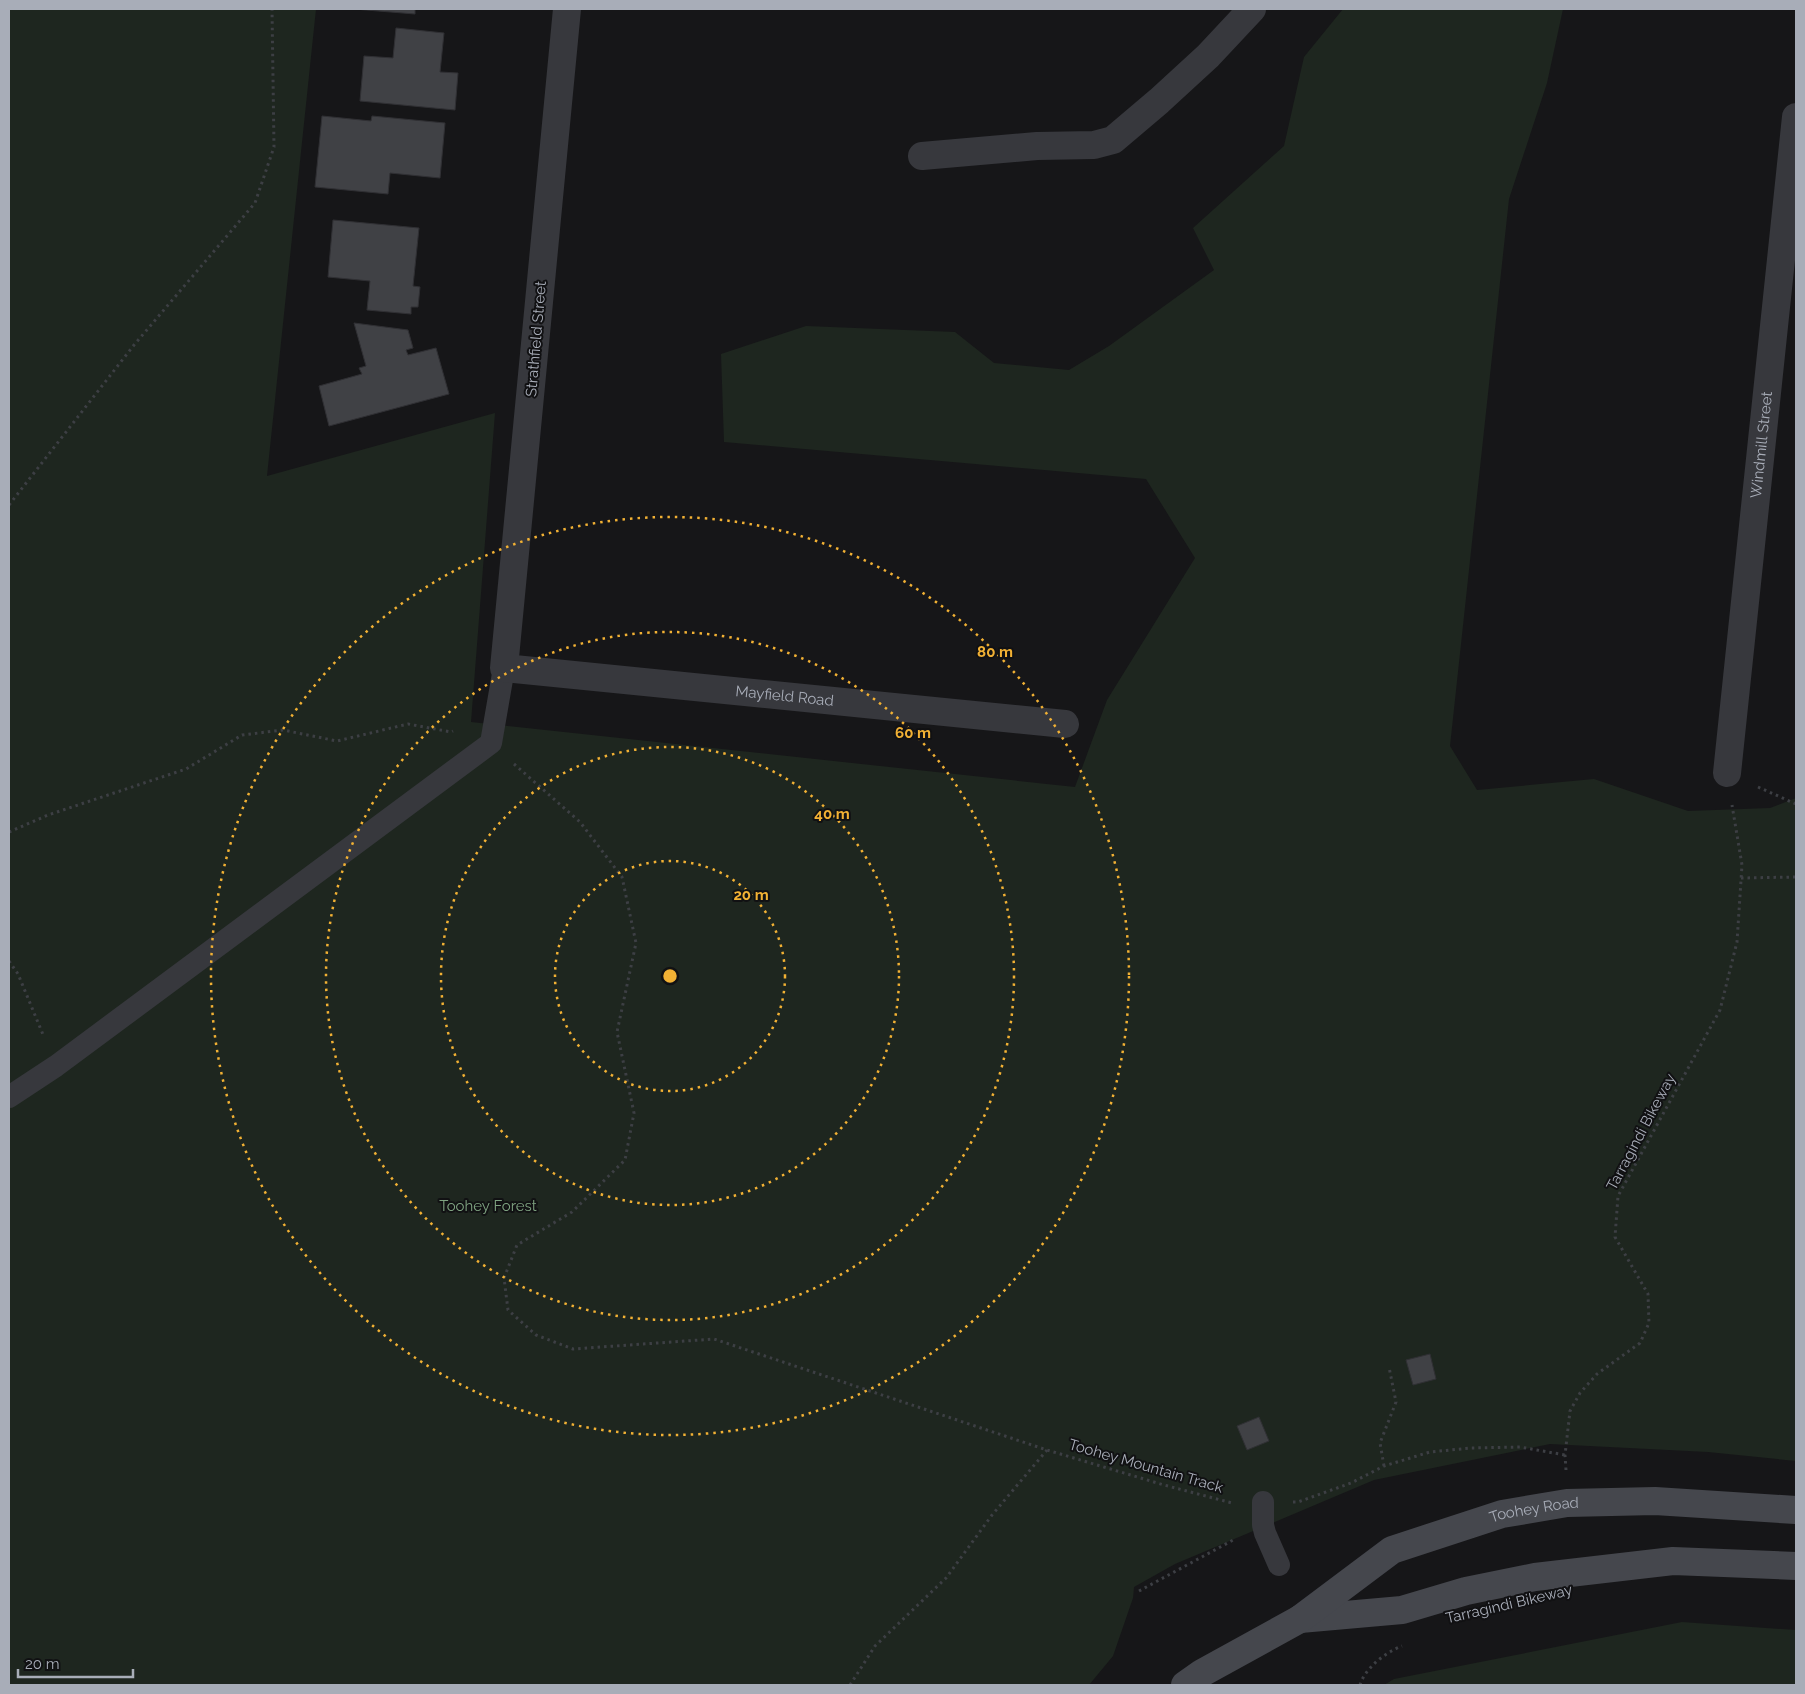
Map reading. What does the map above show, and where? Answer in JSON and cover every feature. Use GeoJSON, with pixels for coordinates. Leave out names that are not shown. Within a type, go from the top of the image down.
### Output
{"type":"FeatureCollection","features":[{"type":"Feature","properties":{"kind":"main road","name":"Toohey Road"},"geometry":{"type":"LineString","coordinates":[[1185,1685],[1202,1673],[1300,1620],[1392,1550],[1502,1514],[1567,1503],[1655,1501],[1796,1510]]}},
{"type":"Feature","properties":{"kind":"main road","name":"Toohey Road"},"geometry":{"type":"LineString","coordinates":[[1300,1620],[1402,1610],[1466,1591],[1535,1577],[1673,1561],[1796,1566]]}},
{"type":"Feature","properties":{"kind":"street","name":"Strathfield Street"},"geometry":{"type":"LineString","coordinates":[[504,668],[567,9]]}},
{"type":"Feature","properties":{"kind":"street"},"geometry":{"type":"LineString","coordinates":[[922,156],[1037,146],[1094,146],[1113,140],[1208,56],[1252,9]]}},
{"type":"Feature","properties":{"kind":"street","name":"Windmill Street"},"geometry":{"type":"LineString","coordinates":[[1727,773],[1796,117]]}},
{"type":"Feature","properties":{"kind":"street","name":"Mayfield Road"},"geometry":{"type":"LineString","coordinates":[[504,668],[1065,724]]}},
{"type":"Feature","properties":{"kind":"lane"},"geometry":{"type":"LineString","coordinates":[[9,1097],[56,1066],[491,743],[504,668]]}},
{"type":"Feature","properties":{"kind":"lane"},"geometry":{"type":"LineString","coordinates":[[1263,1502],[1265,1533],[1279,1566]]}},
{"type":"Feature","properties":{"kind":"path"},"geometry":{"type":"LineString","coordinates":[[9,506],[134,345],[255,203],[274,147],[272,9]]}},
{"type":"Feature","properties":{"kind":"path"},"geometry":{"type":"LineString","coordinates":[[9,832],[48,815],[186,769],[242,734],[283,730],[337,741],[408,724],[451,732],[458,727]]}},
{"type":"Feature","properties":{"kind":"path"},"geometry":{"type":"LineString","coordinates":[[491,743],[580,822],[622,878],[636,943],[617,1032],[634,1113],[625,1160],[572,1212],[517,1245],[504,1278],[508,1310],[536,1334],[574,1348],[714,1339],[1048,1450]]}},
{"type":"Feature","properties":{"kind":"path"},"geometry":{"type":"LineString","coordinates":[[1727,773],[1796,804]]}},
{"type":"Feature","properties":{"kind":"path","name":"Tarragindi Bikeway"},"geometry":{"type":"LineString","coordinates":[[1566,1472],[1565,1455],[1570,1411],[1580,1394],[1596,1374],[1640,1343],[1649,1323],[1648,1294],[1615,1237],[1618,1196],[1720,1010],[1737,942],[1742,865],[1727,773]]}},
{"type":"Feature","properties":{"kind":"path"},"geometry":{"type":"LineString","coordinates":[[1741,878],[1796,877]]}},
{"type":"Feature","properties":{"kind":"path"},"geometry":{"type":"LineString","coordinates":[[9,960],[18,974],[56,1066]]}},
{"type":"Feature","properties":{"kind":"path"},"geometry":{"type":"LineString","coordinates":[[1384,1466],[1380,1443],[1396,1402],[1389,1367]]}},
{"type":"Feature","properties":{"kind":"path","name":"Toohey Mountain Track"},"geometry":{"type":"LineString","coordinates":[[850,1685],[875,1646],[946,1578],[992,1515],[1048,1450],[1164,1485],[1232,1502],[1298,1502],[1351,1483],[1384,1466],[1430,1452],[1471,1448],[1520,1447],[1565,1455]]}},
{"type":"Feature","properties":{"kind":"path"},"geometry":{"type":"LineString","coordinates":[[1139,1591],[1237,1538]]}},
{"type":"Feature","properties":{"kind":"path"},"geometry":{"type":"LineString","coordinates":[[1360,1685],[1361,1680],[1375,1663],[1395,1648],[1404,1645]]}},
{"type":"Feature","properties":{"kind":"green space","name":"Toohey Forest"},"geometry":{"type":"Polygon","coordinates":[[[9,9],[316,9],[267,476],[495,413],[471,722],[1075,787],[1107,700],[1195,558],[1146,479],[724,442],[721,354],[806,326],[955,332],[994,363],[1069,370],[1109,346],[1214,270],[1193,228],[1284,146],[1304,57],[1343,9],[1563,9],[1547,83],[1509,199],[1450,746],[1477,790],[1594,779],[1688,811],[1770,808],[1796,798],[1796,1461],[1708,1452],[1550,1444],[1374,1480],[1175,1564],[1134,1587],[1133,1598],[1113,1656],[1089,1685],[9,1685],[9,9]]]}},
{"type":"Feature","properties":{"kind":"green space"},"geometry":{"type":"Polygon","coordinates":[[[1682,1622],[1796,1630],[1796,1685],[1384,1685],[1394,1679],[1682,1622]]]}},
{"type":"Feature","properties":{"kind":"building"},"geometry":{"type":"Polygon","coordinates":[[[354,9],[415,9],[415,14],[354,9]]]}},
{"type":"Feature","properties":{"kind":"building"},"geometry":{"type":"Polygon","coordinates":[[[396,28],[444,33],[440,72],[458,73],[455,110],[360,101],[364,56],[393,58],[396,28]]]}},
{"type":"Feature","properties":{"kind":"building"},"geometry":{"type":"Polygon","coordinates":[[[322,116],[371,121],[372,116],[445,123],[440,178],[390,173],[388,194],[315,187],[322,116]]]}},
{"type":"Feature","properties":{"kind":"building"},"geometry":{"type":"Polygon","coordinates":[[[333,220],[419,228],[413,286],[420,287],[418,307],[411,307],[411,314],[367,310],[370,281],[328,277],[333,220]]]}},
{"type":"Feature","properties":{"kind":"building"},"geometry":{"type":"Polygon","coordinates":[[[354,323],[408,330],[413,348],[406,350],[408,355],[436,348],[449,394],[329,426],[319,386],[362,374],[359,368],[366,366],[354,323]]]}},
{"type":"Feature","properties":{"kind":"building"},"geometry":{"type":"Polygon","coordinates":[[[1430,1354],[1436,1379],[1413,1385],[1406,1360],[1430,1354]]]}},
{"type":"Feature","properties":{"kind":"building"},"geometry":{"type":"Polygon","coordinates":[[[1259,1417],[1269,1441],[1247,1450],[1237,1426],[1259,1417]]]}}]}
